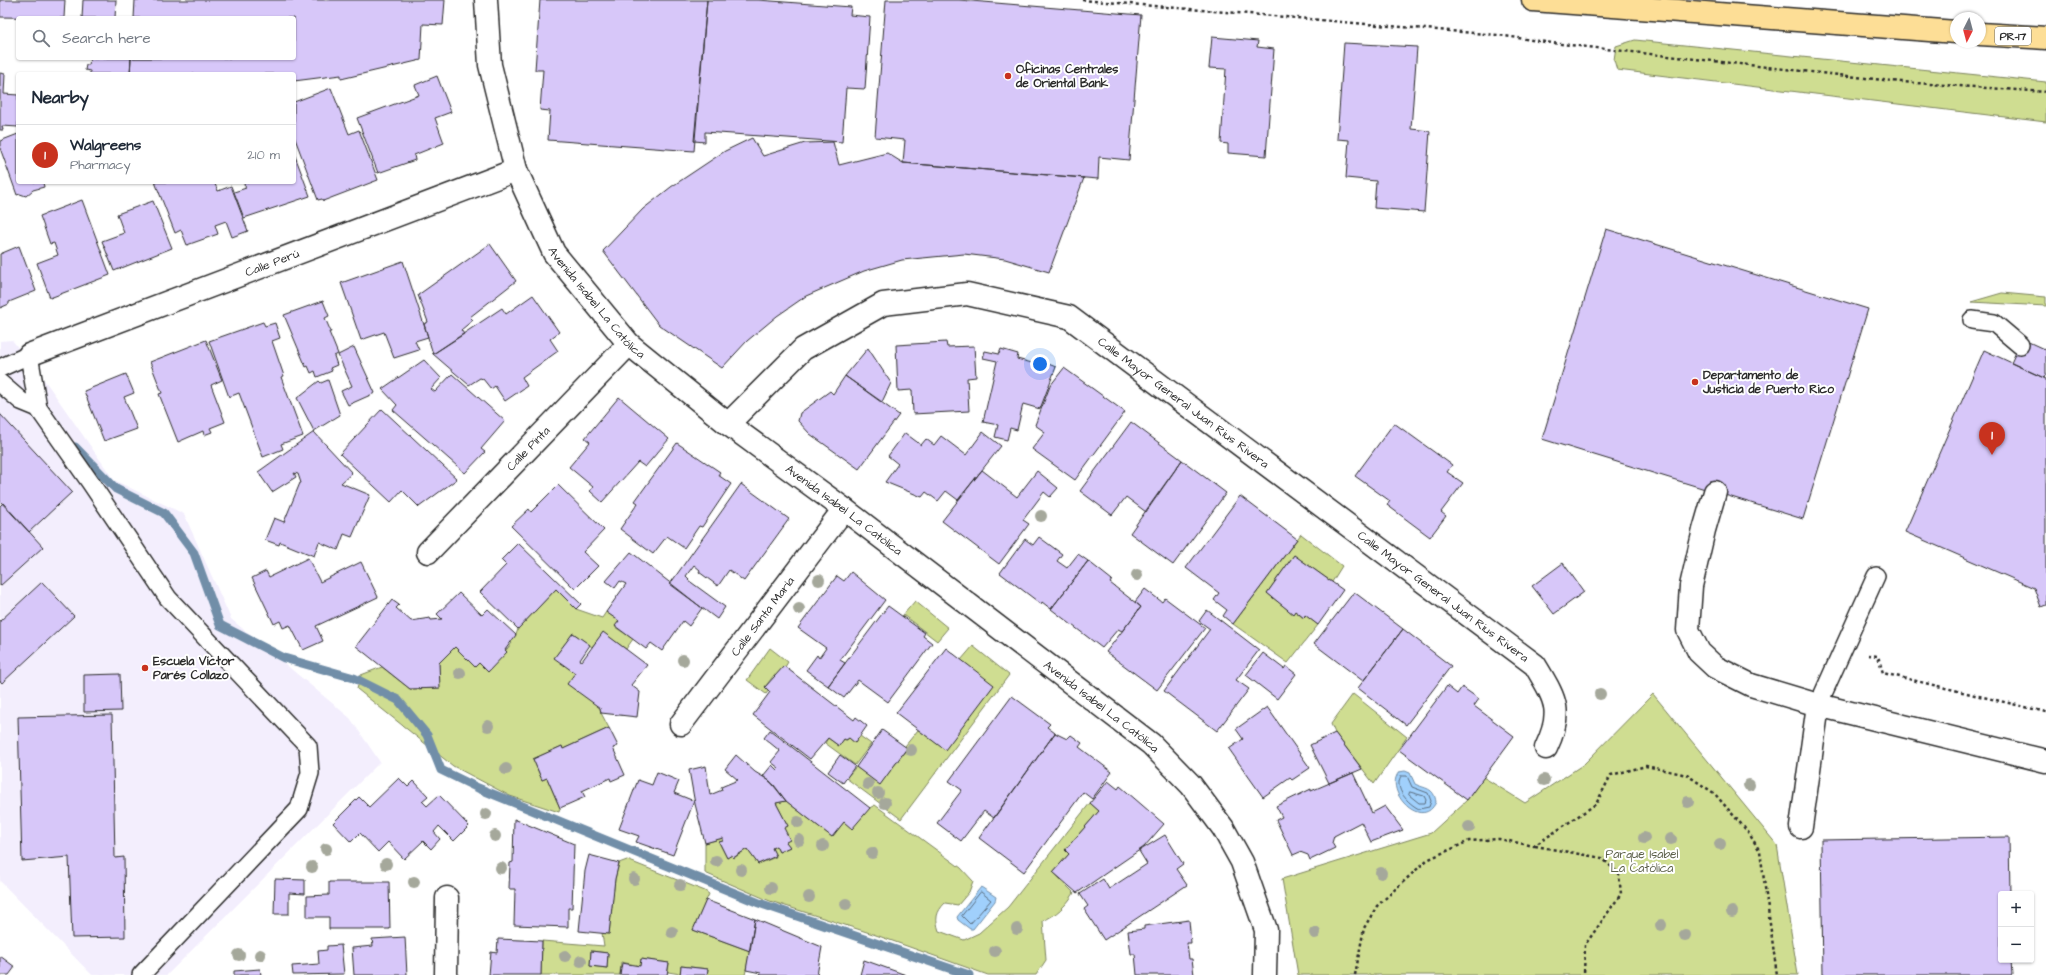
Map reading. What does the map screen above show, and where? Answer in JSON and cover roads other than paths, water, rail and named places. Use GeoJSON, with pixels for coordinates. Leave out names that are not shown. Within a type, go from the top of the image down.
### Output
{"type":"FeatureCollection","features":[{"type":"Feature","properties":{"kind":"highway"},"geometry":{"type":"LineString","coordinates":[[1533,0],[1950,32]]}},
{"type":"Feature","properties":{"kind":"highway","name":"PR-17"},"geometry":{"type":"LineString","coordinates":[[1986,34],[2046,38]]}},
{"type":"Feature","properties":{"kind":"street","name":"Avenida Isabel La Católica"},"geometry":{"type":"LineString","coordinates":[[486,0],[490,65],[516,170],[554,252],[629,344],[728,424],[844,509],[1151,744],[1172,764],[1223,828],[1242,862],[1266,930],[1265,975]]}},
{"type":"Feature","properties":{"kind":"street","name":"Calle Perú"},"geometry":{"type":"LineString","coordinates":[[29,355],[516,170]]}},
{"type":"Feature","properties":{"kind":"street","name":"Calle Mayor General Juan Rius Rivera"},"geometry":{"type":"LineString","coordinates":[[728,424],[803,349],[882,304],[967,294],[1069,317],[1536,665],[1552,695],[1556,712],[1555,729],[1546,748]]}},
{"type":"Feature","properties":{"kind":"street","name":"Calle Pinta"},"geometry":{"type":"LineString","coordinates":[[428,552],[629,344]]}},
{"type":"Feature","properties":{"kind":"street"},"geometry":{"type":"LineString","coordinates":[[1715,492],[1704,530],[1691,586],[1688,630],[1699,652],[1715,667],[1751,685],[1818,704],[2046,760]]}},
{"type":"Feature","properties":{"kind":"street","name":"Calle Santa María"},"geometry":{"type":"LineString","coordinates":[[681,724],[844,509]]}},
{"type":"Feature","properties":{"kind":"street"},"geometry":{"type":"LineString","coordinates":[[1801,827],[1818,704]]}},
{"type":"Feature","properties":{"kind":"street"},"geometry":{"type":"LineString","coordinates":[[446,975],[447,898]]}},
{"type":"Feature","properties":{"kind":"lane"},"geometry":{"type":"LineString","coordinates":[[1972,320],[1994,323],[2020,345]]}},
{"type":"Feature","properties":{"kind":"lane"},"geometry":{"type":"LineString","coordinates":[[0,368],[29,355],[38,408],[168,598],[308,746],[310,773],[299,810],[141,975]]}},
{"type":"Feature","properties":{"kind":"lane"},"geometry":{"type":"LineString","coordinates":[[0,383],[21,401],[38,408]]}},
{"type":"Feature","properties":{"kind":"lane"},"geometry":{"type":"LineString","coordinates":[[1818,704],[1876,576]]}},
{"type":"Feature","properties":{"kind":"water"},"geometry":{"type":"Polygon","coordinates":[[[1405,771],[1410,773],[1415,784],[1428,789],[1435,797],[1436,802],[1430,810],[1422,813],[1414,811],[1400,798],[1396,789],[1395,780],[1399,772],[1405,771]]]}},
{"type":"Feature","properties":{"kind":"water"},"geometry":{"type":"Polygon","coordinates":[[[981,887],[996,897],[995,901],[973,929],[970,929],[958,920],[957,917],[981,887]]]}},
{"type":"Feature","properties":{"kind":"waterway"},"geometry":{"type":"LineString","coordinates":[[75,447],[116,489],[164,513],[194,553],[220,625],[284,658],[354,678],[398,700],[427,735],[441,770],[478,788],[759,903],[969,975]]}},
{"type":"Feature","properties":{"kind":"place","name":"Oficinas Centrales de Oriental Bank"},"geometry":{"type":"Point","coordinates":[1008,76]}},
{"type":"Feature","properties":{"kind":"place","name":"Departamento de Justicia de Puerto Rico"},"geometry":{"type":"Point","coordinates":[1695,382]}},
{"type":"Feature","properties":{"kind":"place","name":"Walgreens"},"geometry":{"type":"Point","coordinates":[1992,455]}},
{"type":"Feature","properties":{"kind":"place","name":"Escuela Víctor Parés Collazo"},"geometry":{"type":"Point","coordinates":[145,668]}},
{"type":"Feature","properties":{"kind":"park label","name":"Parque Isabel La Católica"},"geometry":{"type":"Point","coordinates":[1642,861]}}]}
